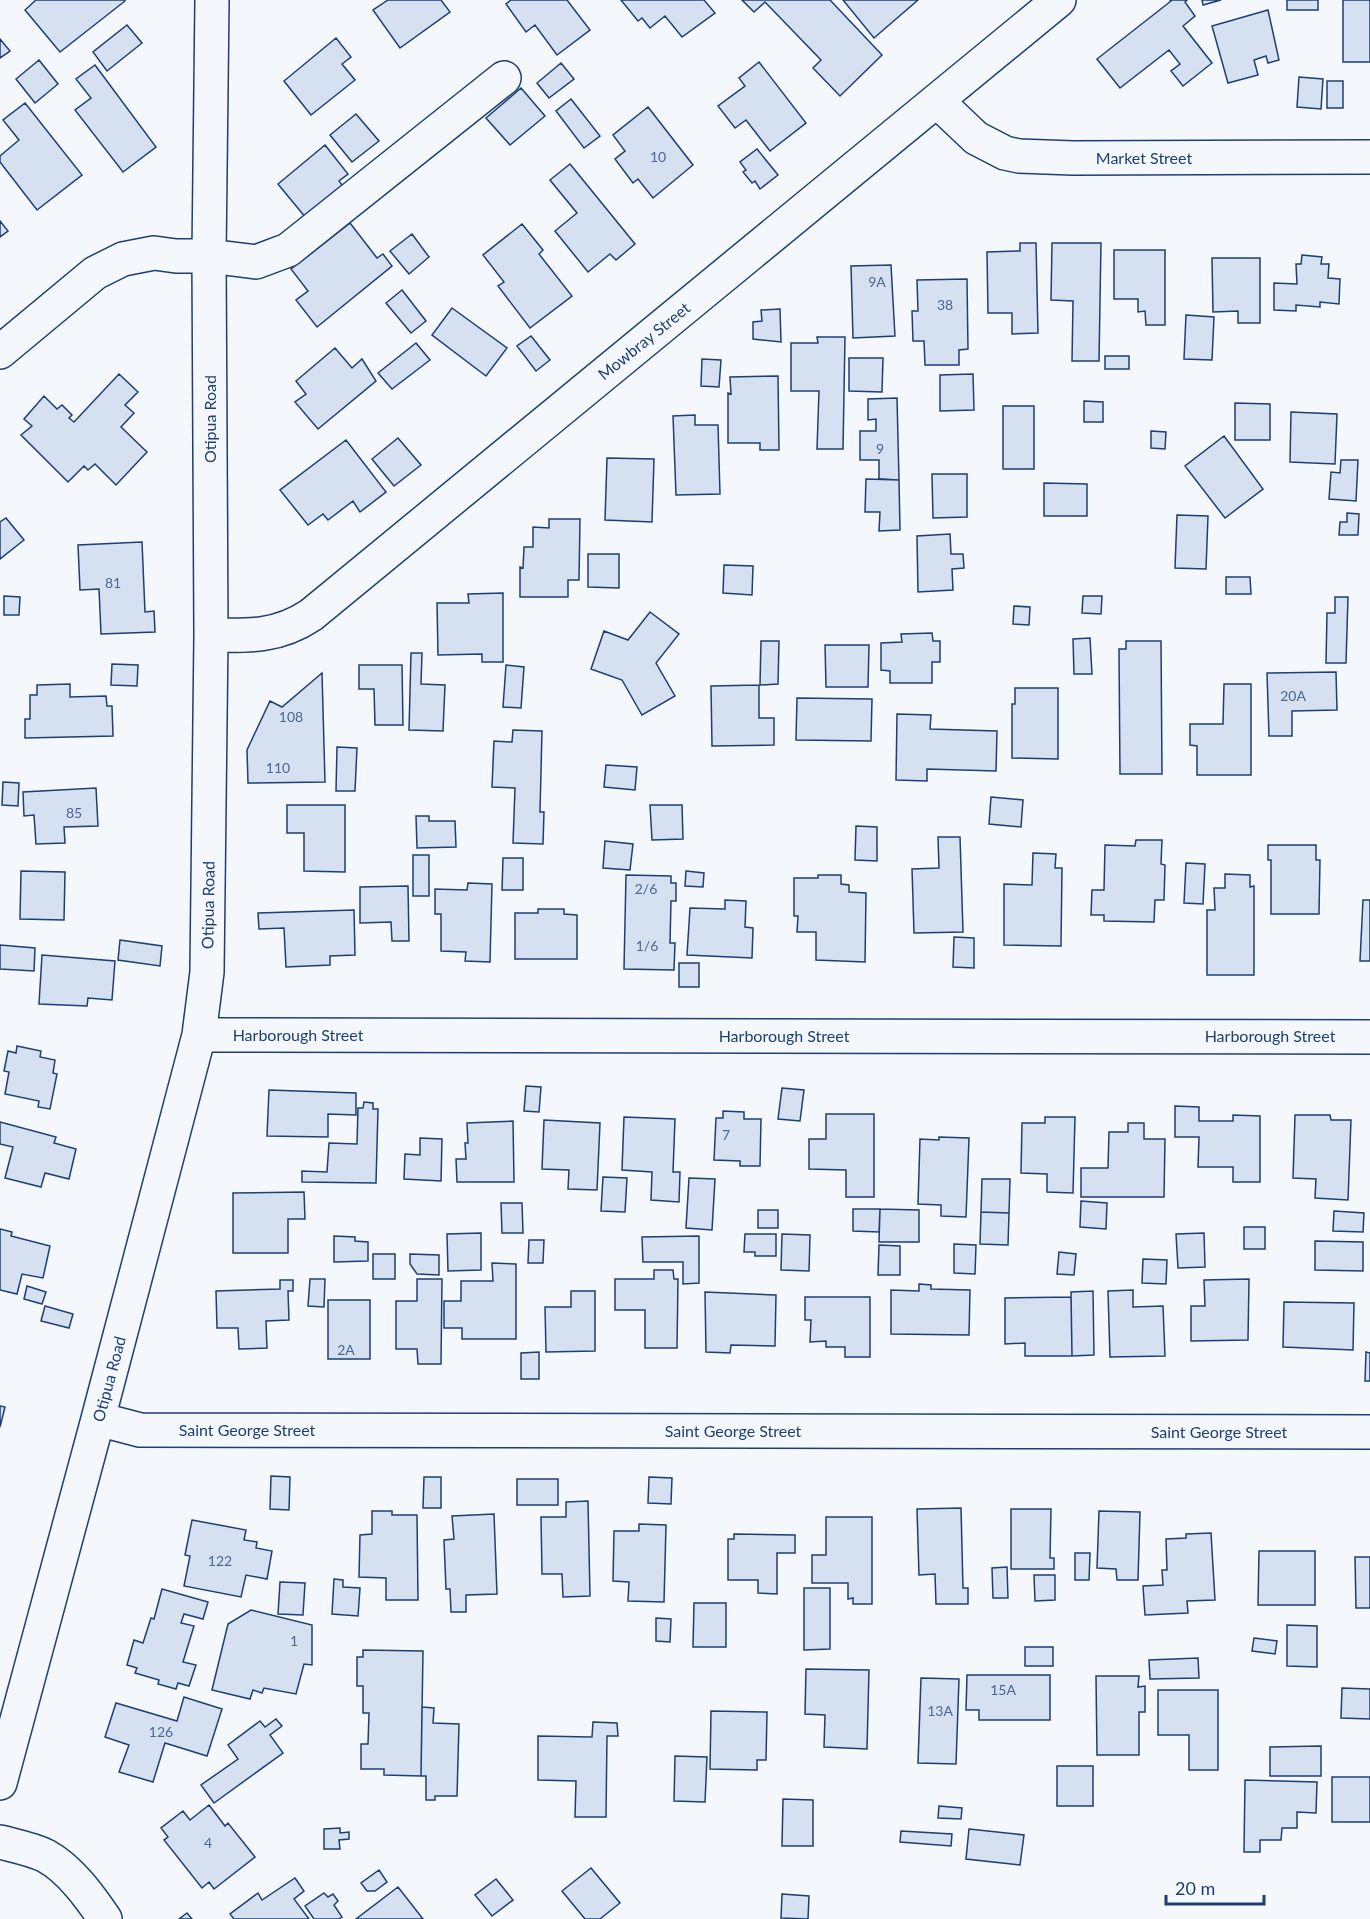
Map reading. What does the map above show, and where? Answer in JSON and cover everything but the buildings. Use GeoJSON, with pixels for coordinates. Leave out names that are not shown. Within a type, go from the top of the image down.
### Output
{"type":"FeatureCollection","features":[{"type":"Feature","properties":{"kind":"street","name":"Otipua Road"},"geometry":{"type":"LineString","coordinates":[[0,1783],[199,1035],[207,972],[212,0]]}},
{"type":"Feature","properties":{"kind":"street","name":"Mowbray Street"},"geometry":{"type":"LineString","coordinates":[[210,635],[254,636],[288,628],[311,615],[1059,0]]}},
{"type":"Feature","properties":{"kind":"street"},"geometry":{"type":"LineString","coordinates":[[0,352],[95,273],[123,259],[154,253],[209,256],[256,262],[288,250],[504,78]]}},
{"type":"Feature","properties":{"kind":"street","name":"Market Street"},"geometry":{"type":"LineString","coordinates":[[937,101],[976,138],[998,150],[1019,156],[1073,158],[1370,157]]}},
{"type":"Feature","properties":{"kind":"street","name":"Harborough Street"},"geometry":{"type":"LineString","coordinates":[[199,1035],[1370,1036]]}},
{"type":"Feature","properties":{"kind":"street","name":"Saint George Street"},"geometry":{"type":"LineString","coordinates":[[98,1419],[140,1430],[1370,1432]]}},
{"type":"Feature","properties":{"kind":"street"},"geometry":{"type":"LineString","coordinates":[[0,1842],[28,1849],[47,1857],[62,1868],[105,1919]]}}]}
